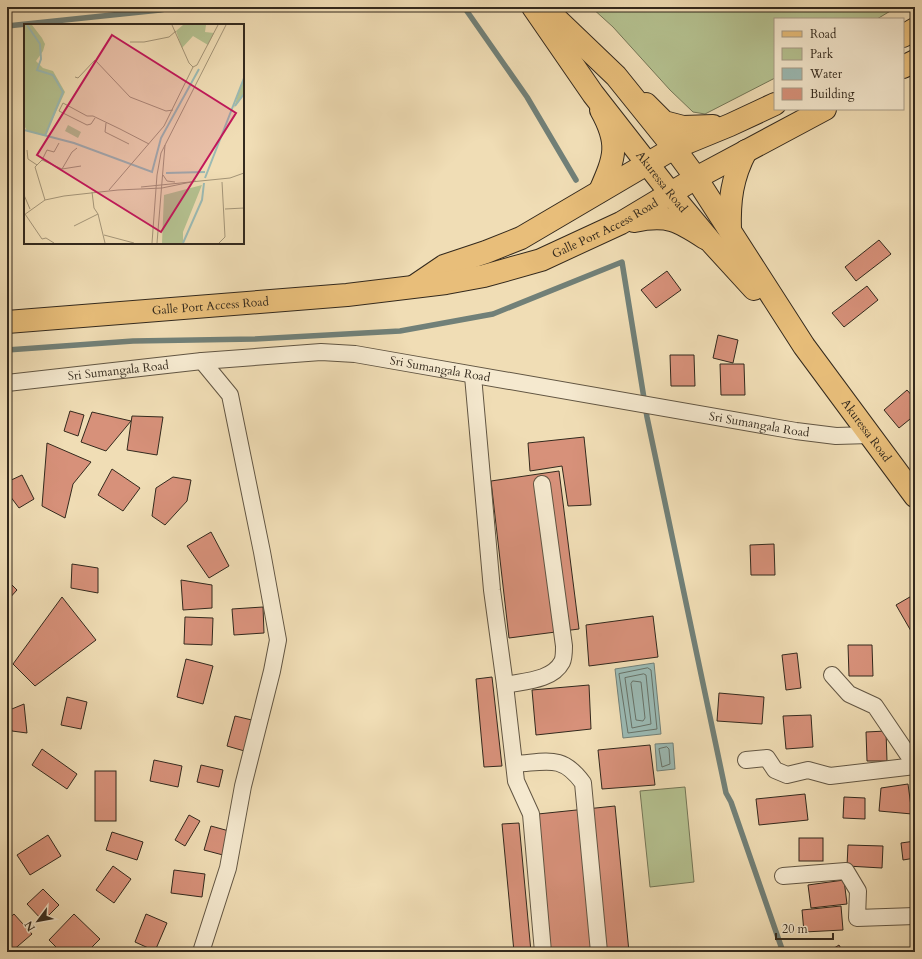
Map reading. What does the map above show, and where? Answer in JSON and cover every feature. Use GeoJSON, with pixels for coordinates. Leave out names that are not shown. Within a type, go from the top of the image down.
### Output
{"type":"FeatureCollection","features":[{"type":"Feature","properties":{"kind":"main road","name":"Akuressa Road"},"geometry":{"type":"LineString","coordinates":[[533,7],[592,94],[671,194],[711,242],[735,267],[804,346]]}},
{"type":"Feature","properties":{"kind":"main road","name":"Akuressa Road"},"geometry":{"type":"LineString","coordinates":[[544,7],[616,76],[674,148],[696,178],[804,346],[915,496]]}},
{"type":"Feature","properties":{"kind":"main road"},"geometry":{"type":"LineString","coordinates":[[904,35],[915,29]]}},
{"type":"Feature","properties":{"kind":"main road"},"geometry":{"type":"LineString","coordinates":[[904,66],[915,61]]}},
{"type":"Feature","properties":{"kind":"main road"},"geometry":{"type":"LineString","coordinates":[[616,76],[664,122],[682,127],[730,125]]}},
{"type":"Feature","properties":{"kind":"main road"},"geometry":{"type":"LineString","coordinates":[[592,94],[610,126],[614,144],[613,162],[600,191]]}},
{"type":"Feature","properties":{"kind":"main road","name":"Galle Port Access Road"},"geometry":{"type":"LineString","coordinates":[[413,287],[444,266],[521,238],[674,148],[730,125],[774,104]]}},
{"type":"Feature","properties":{"kind":"main road","name":"Galle Port Access Road"},"geometry":{"type":"LineString","coordinates":[[7,322],[347,295],[484,276],[540,260],[621,223],[696,178],[823,110]]}},
{"type":"Feature","properties":{"kind":"main road"},"geometry":{"type":"LineString","coordinates":[[730,230],[729,207],[731,188],[739,164],[746,151]]}},
{"type":"Feature","properties":{"kind":"main road"},"geometry":{"type":"LineString","coordinates":[[621,223],[647,218],[663,217],[685,225],[711,242]]}},
{"type":"Feature","properties":{"kind":"street","name":"Sri Sumangala Road"},"geometry":{"type":"LineString","coordinates":[[7,382],[202,361],[321,352],[355,354],[473,376],[796,431],[836,436],[870,435]]}},
{"type":"Feature","properties":{"kind":"street"},"geometry":{"type":"LineString","coordinates":[[201,952],[228,868],[242,786],[272,671],[278,640],[262,552],[230,395],[202,361]]}},
{"type":"Feature","properties":{"kind":"street"},"geometry":{"type":"LineString","coordinates":[[473,376],[492,590],[516,781],[531,814],[543,952]]}},
{"type":"Feature","properties":{"kind":"street"},"geometry":{"type":"LineString","coordinates":[[505,685],[542,678],[552,672],[562,662],[564,646],[542,484]]}},
{"type":"Feature","properties":{"kind":"street"},"geometry":{"type":"LineString","coordinates":[[746,760],[767,758],[775,770],[787,775],[808,770],[830,776],[915,765],[875,706],[849,694],[832,675]]}},
{"type":"Feature","properties":{"kind":"street"},"geometry":{"type":"LineString","coordinates":[[515,764],[562,763],[574,770],[583,783],[600,952]]}},
{"type":"Feature","properties":{"kind":"street"},"geometry":{"type":"LineString","coordinates":[[783,876],[846,871],[858,891],[857,918],[915,916]]}},
{"type":"Feature","properties":{"kind":"green space"},"geometry":{"type":"Polygon","coordinates":[[[591,7],[897,7],[879,18],[774,18],[774,79],[705,114],[693,112],[670,90],[613,27],[591,7]]]}},
{"type":"Feature","properties":{"kind":"green space"},"geometry":{"type":"Polygon","coordinates":[[[685,787],[694,882],[650,887],[640,791],[685,787]]]}},
{"type":"Feature","properties":{"kind":"water"},"geometry":{"type":"Polygon","coordinates":[[[654,663],[661,734],[623,738],[615,669],[654,663]]]}},
{"type":"Feature","properties":{"kind":"water"},"geometry":{"type":"Polygon","coordinates":[[[673,743],[675,769],[657,771],[655,744],[673,743]]]}},
{"type":"Feature","properties":{"kind":"building"},"geometry":{"type":"Polygon","coordinates":[[[879,240],[891,254],[856,281],[845,267],[879,240]]]}},
{"type":"Feature","properties":{"kind":"building"},"geometry":{"type":"Polygon","coordinates":[[[667,271],[681,290],[656,308],[641,290],[667,271]]]}},
{"type":"Feature","properties":{"kind":"building"},"geometry":{"type":"Polygon","coordinates":[[[867,286],[878,300],[844,327],[832,313],[867,286]]]}},
{"type":"Feature","properties":{"kind":"building"},"geometry":{"type":"Polygon","coordinates":[[[718,335],[738,340],[733,363],[713,358],[718,335]]]}},
{"type":"Feature","properties":{"kind":"building"},"geometry":{"type":"Polygon","coordinates":[[[670,355],[694,355],[695,386],[671,386],[670,355]]]}},
{"type":"Feature","properties":{"kind":"building"},"geometry":{"type":"Polygon","coordinates":[[[720,364],[744,364],[745,395],[721,395],[720,364]]]}},
{"type":"Feature","properties":{"kind":"building"},"geometry":{"type":"Polygon","coordinates":[[[907,390],[915,399],[915,415],[899,428],[884,410],[907,390]]]}},
{"type":"Feature","properties":{"kind":"building"},"geometry":{"type":"Polygon","coordinates":[[[70,411],[84,415],[78,436],[64,431],[70,411]]]}},
{"type":"Feature","properties":{"kind":"building"},"geometry":{"type":"Polygon","coordinates":[[[92,412],[131,421],[106,451],[81,442],[92,412]]]}},
{"type":"Feature","properties":{"kind":"building"},"geometry":{"type":"Polygon","coordinates":[[[132,416],[163,417],[157,455],[127,450],[132,416]]]}},
{"type":"Feature","properties":{"kind":"building"},"geometry":{"type":"Polygon","coordinates":[[[584,437],[591,505],[568,506],[562,466],[530,471],[528,443],[584,437]]]}},
{"type":"Feature","properties":{"kind":"building"},"geometry":{"type":"Polygon","coordinates":[[[47,443],[91,462],[73,484],[65,518],[42,506],[47,443]]]}},
{"type":"Feature","properties":{"kind":"building"},"geometry":{"type":"Polygon","coordinates":[[[112,469],[140,488],[123,511],[98,495],[112,469]]]}},
{"type":"Feature","properties":{"kind":"building"},"geometry":{"type":"Polygon","coordinates":[[[559,471],[579,629],[509,638],[491,481],[559,471]]]}},
{"type":"Feature","properties":{"kind":"building"},"geometry":{"type":"Polygon","coordinates":[[[22,475],[34,499],[19,508],[7,492],[7,482],[22,475]]]}},
{"type":"Feature","properties":{"kind":"building"},"geometry":{"type":"Polygon","coordinates":[[[173,477],[191,480],[187,501],[165,525],[152,516],[156,488],[173,477]]]}},
{"type":"Feature","properties":{"kind":"building"},"geometry":{"type":"Polygon","coordinates":[[[211,532],[229,566],[209,578],[187,546],[211,532]]]}},
{"type":"Feature","properties":{"kind":"building"},"geometry":{"type":"Polygon","coordinates":[[[774,544],[775,575],[751,575],[750,545],[774,544]]]}},
{"type":"Feature","properties":{"kind":"building"},"geometry":{"type":"Polygon","coordinates":[[[72,564],[98,568],[98,593],[71,588],[72,564]]]}},
{"type":"Feature","properties":{"kind":"building"},"geometry":{"type":"Polygon","coordinates":[[[7,580],[17,590],[7,601],[7,580]]]}},
{"type":"Feature","properties":{"kind":"building"},"geometry":{"type":"Polygon","coordinates":[[[181,580],[212,585],[212,608],[183,610],[181,580]]]}},
{"type":"Feature","properties":{"kind":"building"},"geometry":{"type":"Polygon","coordinates":[[[915,594],[915,638],[896,605],[915,594]]]}},
{"type":"Feature","properties":{"kind":"building"},"geometry":{"type":"Polygon","coordinates":[[[62,597],[96,640],[35,686],[13,664],[62,597]]]}},
{"type":"Feature","properties":{"kind":"building"},"geometry":{"type":"Polygon","coordinates":[[[263,607],[264,633],[234,635],[232,609],[263,607]]]}},
{"type":"Feature","properties":{"kind":"building"},"geometry":{"type":"Polygon","coordinates":[[[653,616],[658,657],[589,666],[586,625],[653,616]]]}},
{"type":"Feature","properties":{"kind":"building"},"geometry":{"type":"Polygon","coordinates":[[[185,617],[213,618],[212,645],[184,644],[185,617]]]}},
{"type":"Feature","properties":{"kind":"building"},"geometry":{"type":"Polygon","coordinates":[[[848,645],[872,645],[873,676],[849,676],[848,645]]]}},
{"type":"Feature","properties":{"kind":"building"},"geometry":{"type":"Polygon","coordinates":[[[797,653],[801,688],[786,690],[782,655],[797,653]]]}},
{"type":"Feature","properties":{"kind":"building"},"geometry":{"type":"Polygon","coordinates":[[[186,659],[213,666],[203,704],[177,697],[186,659]]]}},
{"type":"Feature","properties":{"kind":"building"},"geometry":{"type":"Polygon","coordinates":[[[492,677],[502,766],[484,767],[476,679],[492,677]]]}},
{"type":"Feature","properties":{"kind":"building"},"geometry":{"type":"Polygon","coordinates":[[[589,685],[591,729],[536,735],[532,690],[589,685]]]}},
{"type":"Feature","properties":{"kind":"building"},"geometry":{"type":"Polygon","coordinates":[[[719,693],[764,697],[762,724],[717,721],[719,693]]]}},
{"type":"Feature","properties":{"kind":"building"},"geometry":{"type":"Polygon","coordinates":[[[67,697],[87,702],[81,729],[61,725],[67,697]]]}},
{"type":"Feature","properties":{"kind":"building"},"geometry":{"type":"Polygon","coordinates":[[[24,704],[27,733],[12,731],[7,711],[24,704]]]}},
{"type":"Feature","properties":{"kind":"building"},"geometry":{"type":"Polygon","coordinates":[[[811,715],[813,747],[786,749],[783,716],[811,715]]]}},
{"type":"Feature","properties":{"kind":"building"},"geometry":{"type":"Polygon","coordinates":[[[235,716],[256,721],[248,752],[227,746],[235,716]]]}},
{"type":"Feature","properties":{"kind":"building"},"geometry":{"type":"Polygon","coordinates":[[[886,731],[887,761],[867,761],[866,732],[886,731]]]}},
{"type":"Feature","properties":{"kind":"building"},"geometry":{"type":"Polygon","coordinates":[[[650,745],[655,785],[602,789],[598,750],[650,745]]]}},
{"type":"Feature","properties":{"kind":"building"},"geometry":{"type":"Polygon","coordinates":[[[42,749],[77,774],[67,789],[32,765],[42,749]]]}},
{"type":"Feature","properties":{"kind":"building"},"geometry":{"type":"Polygon","coordinates":[[[154,760],[182,766],[178,787],[150,781],[154,760]]]}},
{"type":"Feature","properties":{"kind":"building"},"geometry":{"type":"Polygon","coordinates":[[[201,765],[223,770],[219,787],[197,782],[201,765]]]}},
{"type":"Feature","properties":{"kind":"building"},"geometry":{"type":"Polygon","coordinates":[[[95,771],[116,771],[116,821],[95,821],[95,771]]]}},
{"type":"Feature","properties":{"kind":"building"},"geometry":{"type":"Polygon","coordinates":[[[908,784],[912,814],[879,811],[881,788],[908,784]]]}},
{"type":"Feature","properties":{"kind":"building"},"geometry":{"type":"Polygon","coordinates":[[[805,794],[808,820],[759,825],[756,799],[805,794]]]}},
{"type":"Feature","properties":{"kind":"building"},"geometry":{"type":"Polygon","coordinates":[[[844,797],[865,798],[865,819],[843,818],[844,797]]]}},
{"type":"Feature","properties":{"kind":"building"},"geometry":{"type":"Polygon","coordinates":[[[615,806],[629,952],[550,952],[538,814],[615,806]]]}},
{"type":"Feature","properties":{"kind":"building"},"geometry":{"type":"Polygon","coordinates":[[[189,815],[200,821],[185,846],[175,840],[189,815]]]}},
{"type":"Feature","properties":{"kind":"building"},"geometry":{"type":"Polygon","coordinates":[[[519,823],[531,952],[514,952],[502,824],[519,823]]]}},
{"type":"Feature","properties":{"kind":"building"},"geometry":{"type":"Polygon","coordinates":[[[211,826],[229,831],[223,855],[204,850],[211,826]]]}},
{"type":"Feature","properties":{"kind":"building"},"geometry":{"type":"Polygon","coordinates":[[[112,832],[143,842],[137,860],[106,850],[112,832]]]}},
{"type":"Feature","properties":{"kind":"building"},"geometry":{"type":"Polygon","coordinates":[[[48,835],[61,856],[30,875],[17,855],[48,835]]]}},
{"type":"Feature","properties":{"kind":"building"},"geometry":{"type":"Polygon","coordinates":[[[799,838],[823,838],[823,861],[799,861],[799,838]]]}},
{"type":"Feature","properties":{"kind":"building"},"geometry":{"type":"Polygon","coordinates":[[[915,841],[915,858],[903,860],[901,843],[915,841]]]}},
{"type":"Feature","properties":{"kind":"building"},"geometry":{"type":"Polygon","coordinates":[[[848,845],[883,846],[882,868],[847,866],[848,845]]]}},
{"type":"Feature","properties":{"kind":"building"},"geometry":{"type":"Polygon","coordinates":[[[113,866],[131,879],[114,903],[96,890],[113,866]]]}},
{"type":"Feature","properties":{"kind":"building"},"geometry":{"type":"Polygon","coordinates":[[[174,870],[205,874],[202,897],[171,893],[174,870]]]}},
{"type":"Feature","properties":{"kind":"building"},"geometry":{"type":"Polygon","coordinates":[[[844,880],[847,904],[811,908],[808,885],[844,880]]]}},
{"type":"Feature","properties":{"kind":"building"},"geometry":{"type":"Polygon","coordinates":[[[43,889],[59,905],[43,921],[27,904],[43,889]]]}},
{"type":"Feature","properties":{"kind":"building"},"geometry":{"type":"Polygon","coordinates":[[[841,906],[843,930],[804,932],[802,910],[841,906]]]}},
{"type":"Feature","properties":{"kind":"building"},"geometry":{"type":"Polygon","coordinates":[[[14,914],[32,934],[11,952],[7,952],[7,920],[14,914]]]}},
{"type":"Feature","properties":{"kind":"building"},"geometry":{"type":"Polygon","coordinates":[[[74,914],[100,939],[87,952],[61,952],[49,940],[74,914]]]}},
{"type":"Feature","properties":{"kind":"building"},"geometry":{"type":"Polygon","coordinates":[[[146,914],[167,923],[155,951],[135,942],[146,914]]]}},
{"type":"Feature","properties":{"kind":"building"},"geometry":{"type":"Polygon","coordinates":[[[839,945],[843,952],[828,952],[839,945]]]}},
{"type":"Feature","properties":{"kind":"waterway"},"geometry":{"type":"LineString","coordinates":[[26,24],[176,7]]}},
{"type":"Feature","properties":{"kind":"waterway"},"geometry":{"type":"LineString","coordinates":[[464,7],[527,97],[576,180]]}},
{"type":"Feature","properties":{"kind":"waterway"},"geometry":{"type":"LineString","coordinates":[[7,26],[24,24]]}},
{"type":"Feature","properties":{"kind":"waterway"},"geometry":{"type":"LineString","coordinates":[[7,350],[133,341],[255,339],[400,331],[493,314],[622,262],[647,417],[726,793],[731,802],[783,952]]}}]}
